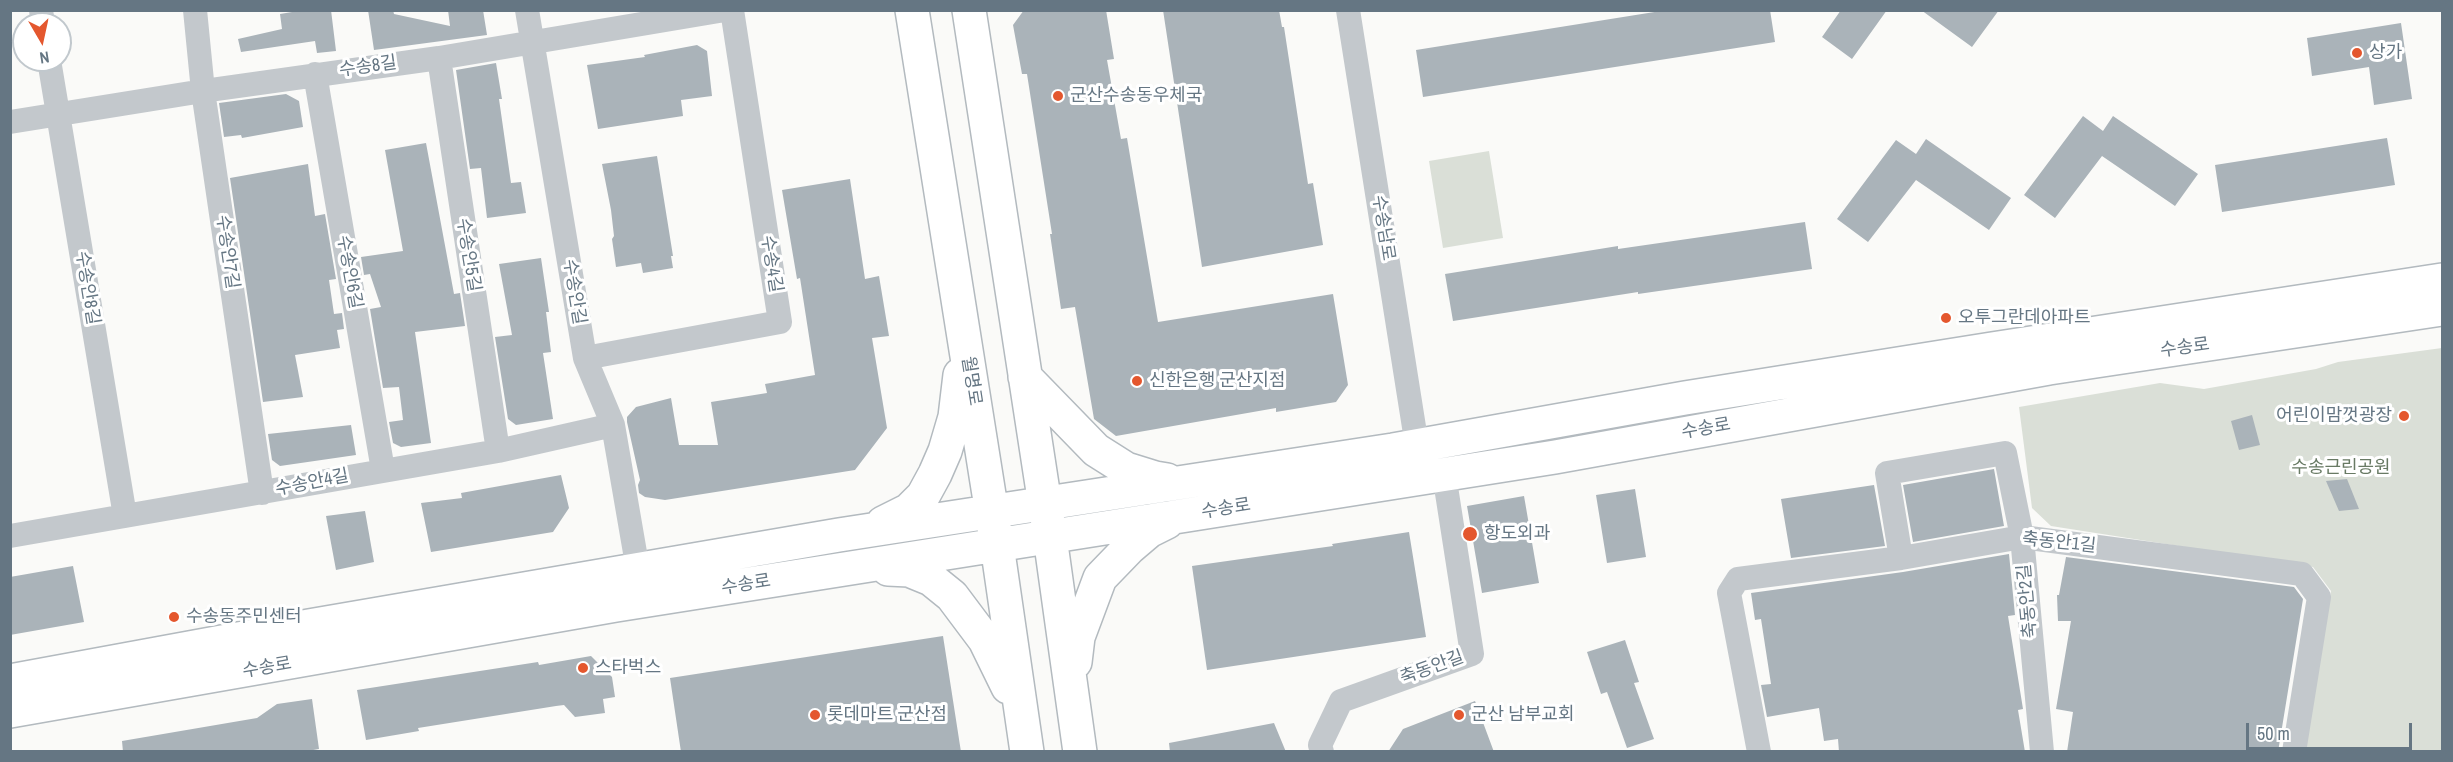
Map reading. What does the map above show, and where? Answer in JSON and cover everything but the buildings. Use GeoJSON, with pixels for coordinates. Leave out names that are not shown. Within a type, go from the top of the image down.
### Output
{"type":"FeatureCollection","features":[{"type":"Feature","properties":{"kind":"street","name":"수송안7길"},"geometry":{"type":"LineString","coordinates":[[195,10],[203,91],[262,493]]}},
{"type":"Feature","properties":{"kind":"street","name":"수송안길"},"geometry":{"type":"LineString","coordinates":[[527,10],[585,358],[613,425],[638,570]]}},
{"type":"Feature","properties":{"kind":"street","name":"수송8길"},"geometry":{"type":"LineString","coordinates":[[10,122],[315,74],[439,58],[725,10]]}},
{"type":"Feature","properties":{"kind":"street","name":"수송4길"},"geometry":{"type":"LineString","coordinates":[[585,358],[780,322],[732,10]]}},
{"type":"Feature","properties":{"kind":"street","name":"월명로"},"geometry":{"type":"LineString","coordinates":[[912,10],[1026,739]]}},
{"type":"Feature","properties":{"kind":"street"},"geometry":{"type":"LineString","coordinates":[[969,10],[1045,503],[1080,752]]}},
{"type":"Feature","properties":{"kind":"street","name":"수송남로"},"geometry":{"type":"LineString","coordinates":[[1348,10],[1417,446]]}},
{"type":"Feature","properties":{"kind":"street","name":"수송안5길"},"geometry":{"type":"LineString","coordinates":[[439,58],[498,451]]}},
{"type":"Feature","properties":{"kind":"street","name":"수송안8길"},"geometry":{"type":"LineString","coordinates":[[51,72],[125,516]]}},
{"type":"Feature","properties":{"kind":"street","name":"수송안6길"},"geometry":{"type":"LineString","coordinates":[[315,74],[383,470]]}},
{"type":"Feature","properties":{"kind":"street","name":"수송로"},"geometry":{"type":"LineString","coordinates":[[10,681],[309,626],[852,533],[1417,446],[1685,398],[2442,280]]}},
{"type":"Feature","properties":{"kind":"street","name":"수송로"},"geometry":{"type":"LineString","coordinates":[[10,711],[616,605],[1555,457],[2049,368],[2442,309]]}},
{"type":"Feature","properties":{"kind":"street"},"geometry":{"type":"LineString","coordinates":[[852,533],[886,522],[909,510],[923,496],[935,474],[945,451],[955,417],[962,326]]}},
{"type":"Feature","properties":{"kind":"street"},"geometry":{"type":"LineString","coordinates":[[1025,377],[1096,450],[1126,469],[1155,478],[1183,482]]}},
{"type":"Feature","properties":{"kind":"street","name":"수송안4길"},"geometry":{"type":"LineString","coordinates":[[10,536],[498,451],[613,425]]}},
{"type":"Feature","properties":{"kind":"street","name":"축동안2길"},"geometry":{"type":"LineString","coordinates":[[1901,558],[1887,473],[2005,453],[2022,537],[2042,752]]}},
{"type":"Feature","properties":{"kind":"street","name":"축동안길"},"geometry":{"type":"LineString","coordinates":[[1322,752],[1320,745],[1341,701],[1472,654],[1444,474]]}},
{"type":"Feature","properties":{"kind":"street"},"geometry":{"type":"LineString","coordinates":[[1071,694],[1078,637],[1100,578],[1142,537],[1178,516]]}},
{"type":"Feature","properties":{"kind":"street","name":"축동안1길"},"geometry":{"type":"LineString","coordinates":[[1760,752],[1729,593],[1738,579],[1901,558],[2022,537],[2302,574],[2319,597],[2294,752]]}},
{"type":"Feature","properties":{"kind":"street"},"geometry":{"type":"LineString","coordinates":[[853,568],[909,570],[932,579],[952,596],[985,640],[1001,672],[1026,739]]}},
{"type":"Feature","properties":{"kind":"green space"},"geometry":{"type":"Polygon","coordinates":[[[1489,151],[1503,238],[1443,248],[1429,161],[1489,151]]]}},
{"type":"Feature","properties":{"kind":"green space","name":"수송근린공원"},"geometry":{"type":"Polygon","coordinates":[[[2442,348],[2442,751],[2305,751],[2331,591],[2313,567],[2051,526],[2032,508],[2019,407],[2160,383],[2204,389],[2316,369],[2338,362],[2442,348]]]}},
{"type":"Feature","properties":{"kind":"place","name":"상가"},"geometry":{"type":"Point","coordinates":[2357,53]}},
{"type":"Feature","properties":{"kind":"place","name":"군산수송동우체국"},"geometry":{"type":"Point","coordinates":[1058,96]}},
{"type":"Feature","properties":{"kind":"place","name":"오투그란데아파트"},"geometry":{"type":"Point","coordinates":[1946,318]}},
{"type":"Feature","properties":{"kind":"place","name":"신한은행 군산지점"},"geometry":{"type":"Point","coordinates":[1137,381]}},
{"type":"Feature","properties":{"kind":"place","name":"어린이맘껏광장"},"geometry":{"type":"Point","coordinates":[2404,416]}},
{"type":"Feature","properties":{"kind":"place","name":"항도외과"},"geometry":{"type":"Point","coordinates":[1470,534]}},
{"type":"Feature","properties":{"kind":"place","name":"수송동주민센터"},"geometry":{"type":"Point","coordinates":[174,617]}},
{"type":"Feature","properties":{"kind":"place","name":"스타벅스"},"geometry":{"type":"Point","coordinates":[583,668]}},
{"type":"Feature","properties":{"kind":"place","name":"롯데마트 군산점"},"geometry":{"type":"Point","coordinates":[815,715]}},
{"type":"Feature","properties":{"kind":"place","name":"군산 남부교회"},"geometry":{"type":"Point","coordinates":[1459,715]}}]}
